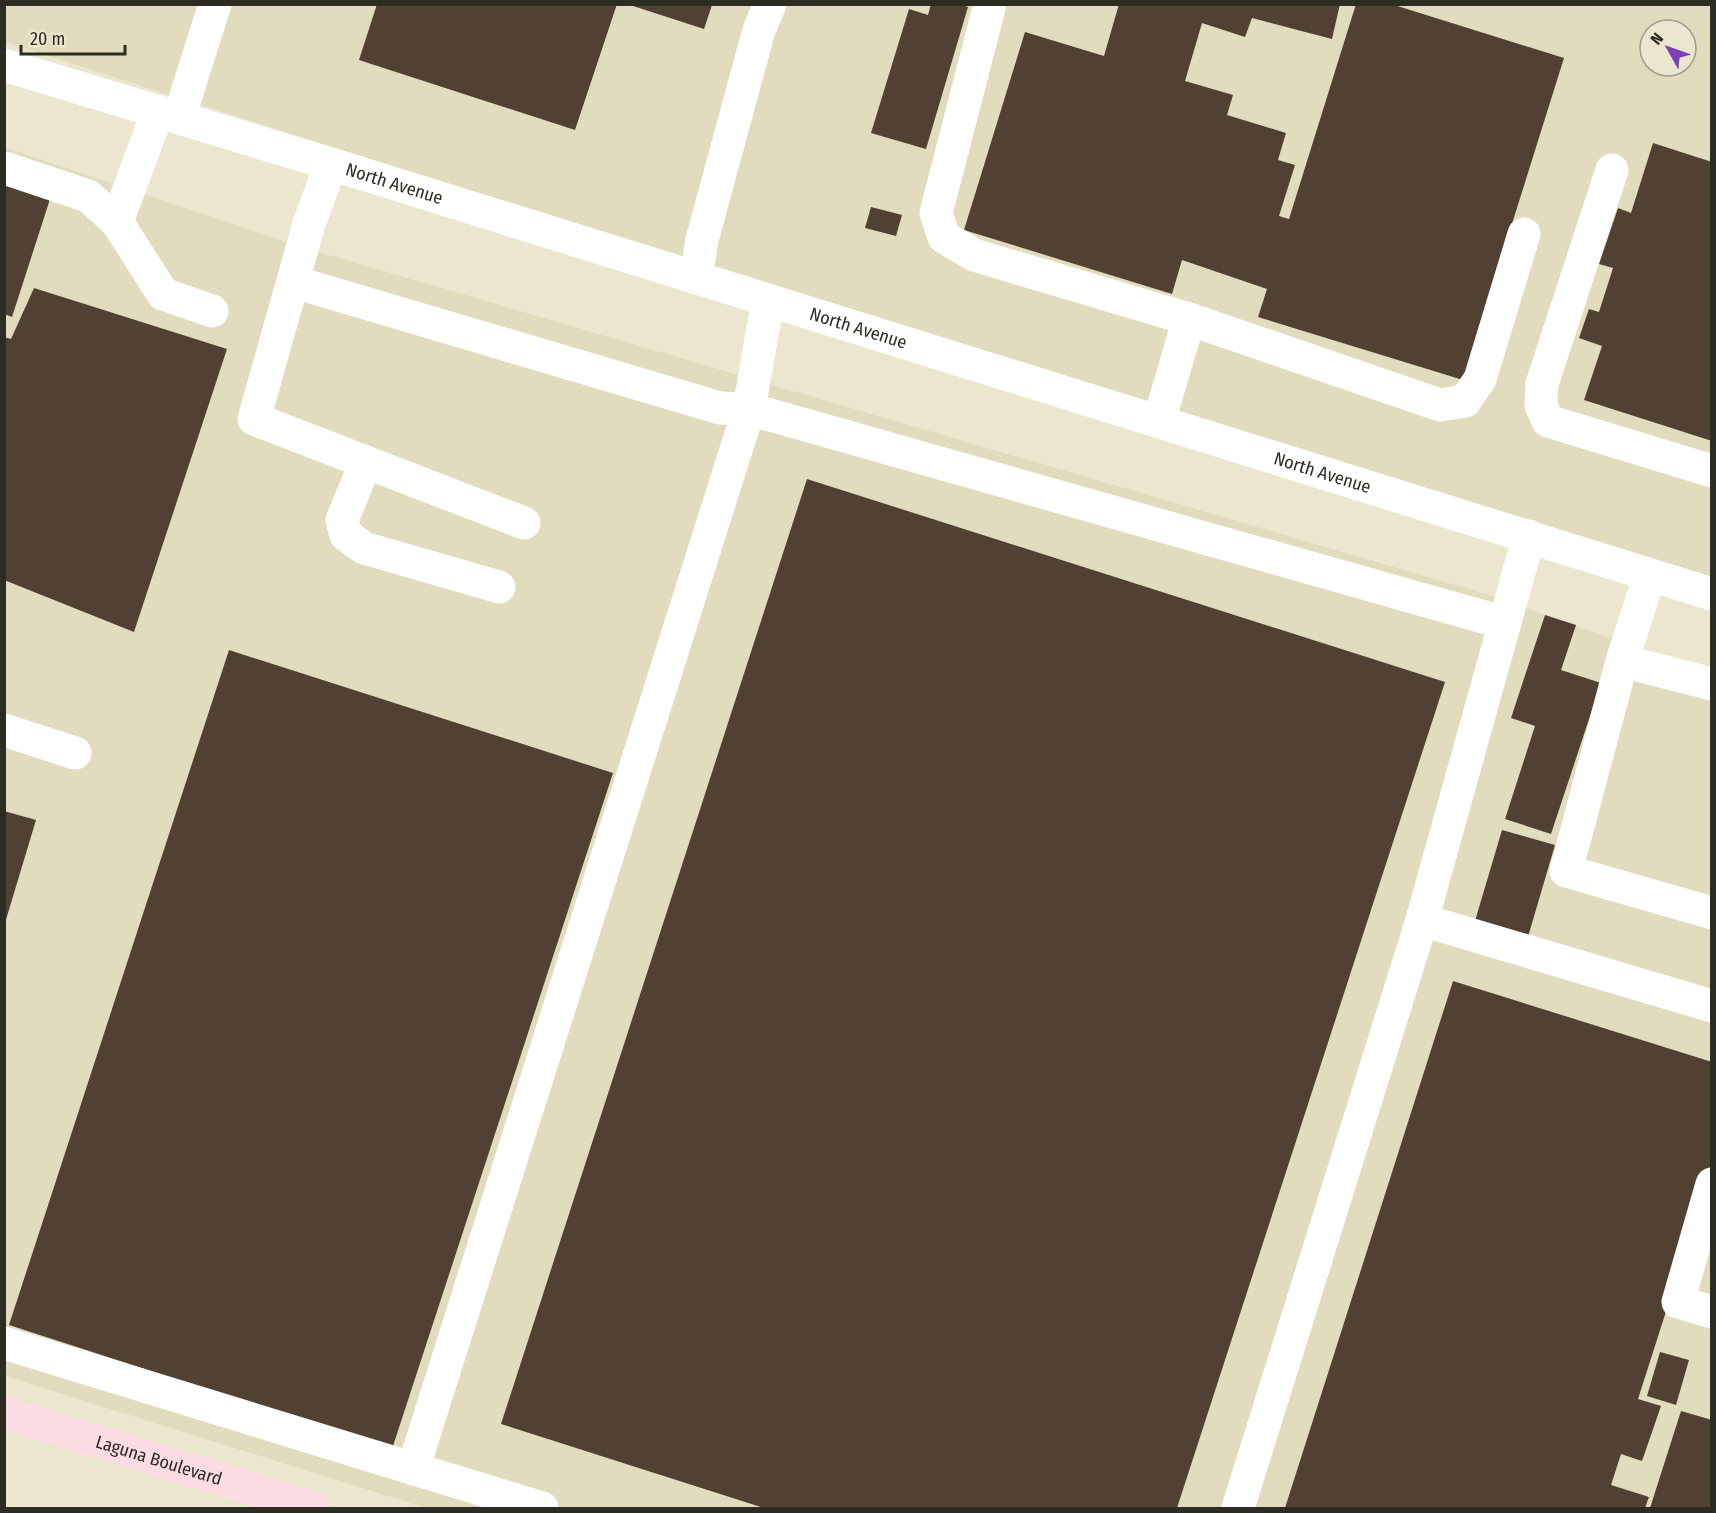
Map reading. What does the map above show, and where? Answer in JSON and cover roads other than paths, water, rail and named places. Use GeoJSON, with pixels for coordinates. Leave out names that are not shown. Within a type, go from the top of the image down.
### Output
{"type":"FeatureCollection","features":[{"type":"Feature","properties":{"kind":"main road","name":"Laguna Boulevard"},"geometry":{"type":"LineString","coordinates":[[4,1413],[314,1509]]}},
{"type":"Feature","properties":{"kind":"street"},"geometry":{"type":"LineString","coordinates":[[117,222],[169,115],[215,4]]}},
{"type":"Feature","properties":{"kind":"street"},"geometry":{"type":"LineString","coordinates":[[696,278],[702,240],[759,30],[770,4]]}},
{"type":"Feature","properties":{"kind":"street"},"geometry":{"type":"LineString","coordinates":[[988,8],[936,213],[944,237],[974,255],[1189,319],[1440,405],[1465,400],[1480,380],[1524,234]]}},
{"type":"Feature","properties":{"kind":"street","name":"North Avenue"},"geometry":{"type":"LineString","coordinates":[[4,65],[331,164],[1712,594]]}},
{"type":"Feature","properties":{"kind":"street"},"geometry":{"type":"LineString","coordinates":[[331,164],[309,224],[254,419],[524,523]]}},
{"type":"Feature","properties":{"kind":"street"},"geometry":{"type":"LineString","coordinates":[[4,168],[88,196],[117,222],[163,294],[212,311]]}},
{"type":"Feature","properties":{"kind":"street"},"geometry":{"type":"LineString","coordinates":[[1612,170],[1542,384],[1541,405],[1548,421],[1712,471]]}},
{"type":"Feature","properties":{"kind":"street"},"geometry":{"type":"LineString","coordinates":[[294,282],[720,408],[749,410],[1505,623]]}},
{"type":"Feature","properties":{"kind":"street"},"geometry":{"type":"LineString","coordinates":[[414,1469],[749,410],[768,300]]}},
{"type":"Feature","properties":{"kind":"street"},"geometry":{"type":"LineString","coordinates":[[1159,422],[1189,319]]}},
{"type":"Feature","properties":{"kind":"street"},"geometry":{"type":"LineString","coordinates":[[366,462],[342,520],[346,535],[364,548],[499,587]]}},
{"type":"Feature","properties":{"kind":"street"},"geometry":{"type":"LineString","coordinates":[[1238,1509],[1422,920],[1529,536]]}},
{"type":"Feature","properties":{"kind":"street"},"geometry":{"type":"LineString","coordinates":[[1650,575],[1622,661],[1566,871],[1712,913]]}},
{"type":"Feature","properties":{"kind":"street"},"geometry":{"type":"LineString","coordinates":[[1622,661],[1712,684]]}},
{"type":"Feature","properties":{"kind":"street"},"geometry":{"type":"LineString","coordinates":[[4,730],[75,753]]}},
{"type":"Feature","properties":{"kind":"street"},"geometry":{"type":"LineString","coordinates":[[1422,920],[1712,1006]]}},
{"type":"Feature","properties":{"kind":"street"},"geometry":{"type":"LineString","coordinates":[[1712,1184],[1678,1302],[1712,1312]]}},
{"type":"Feature","properties":{"kind":"street"},"geometry":{"type":"LineString","coordinates":[[4,1343],[542,1509]]}}]}
